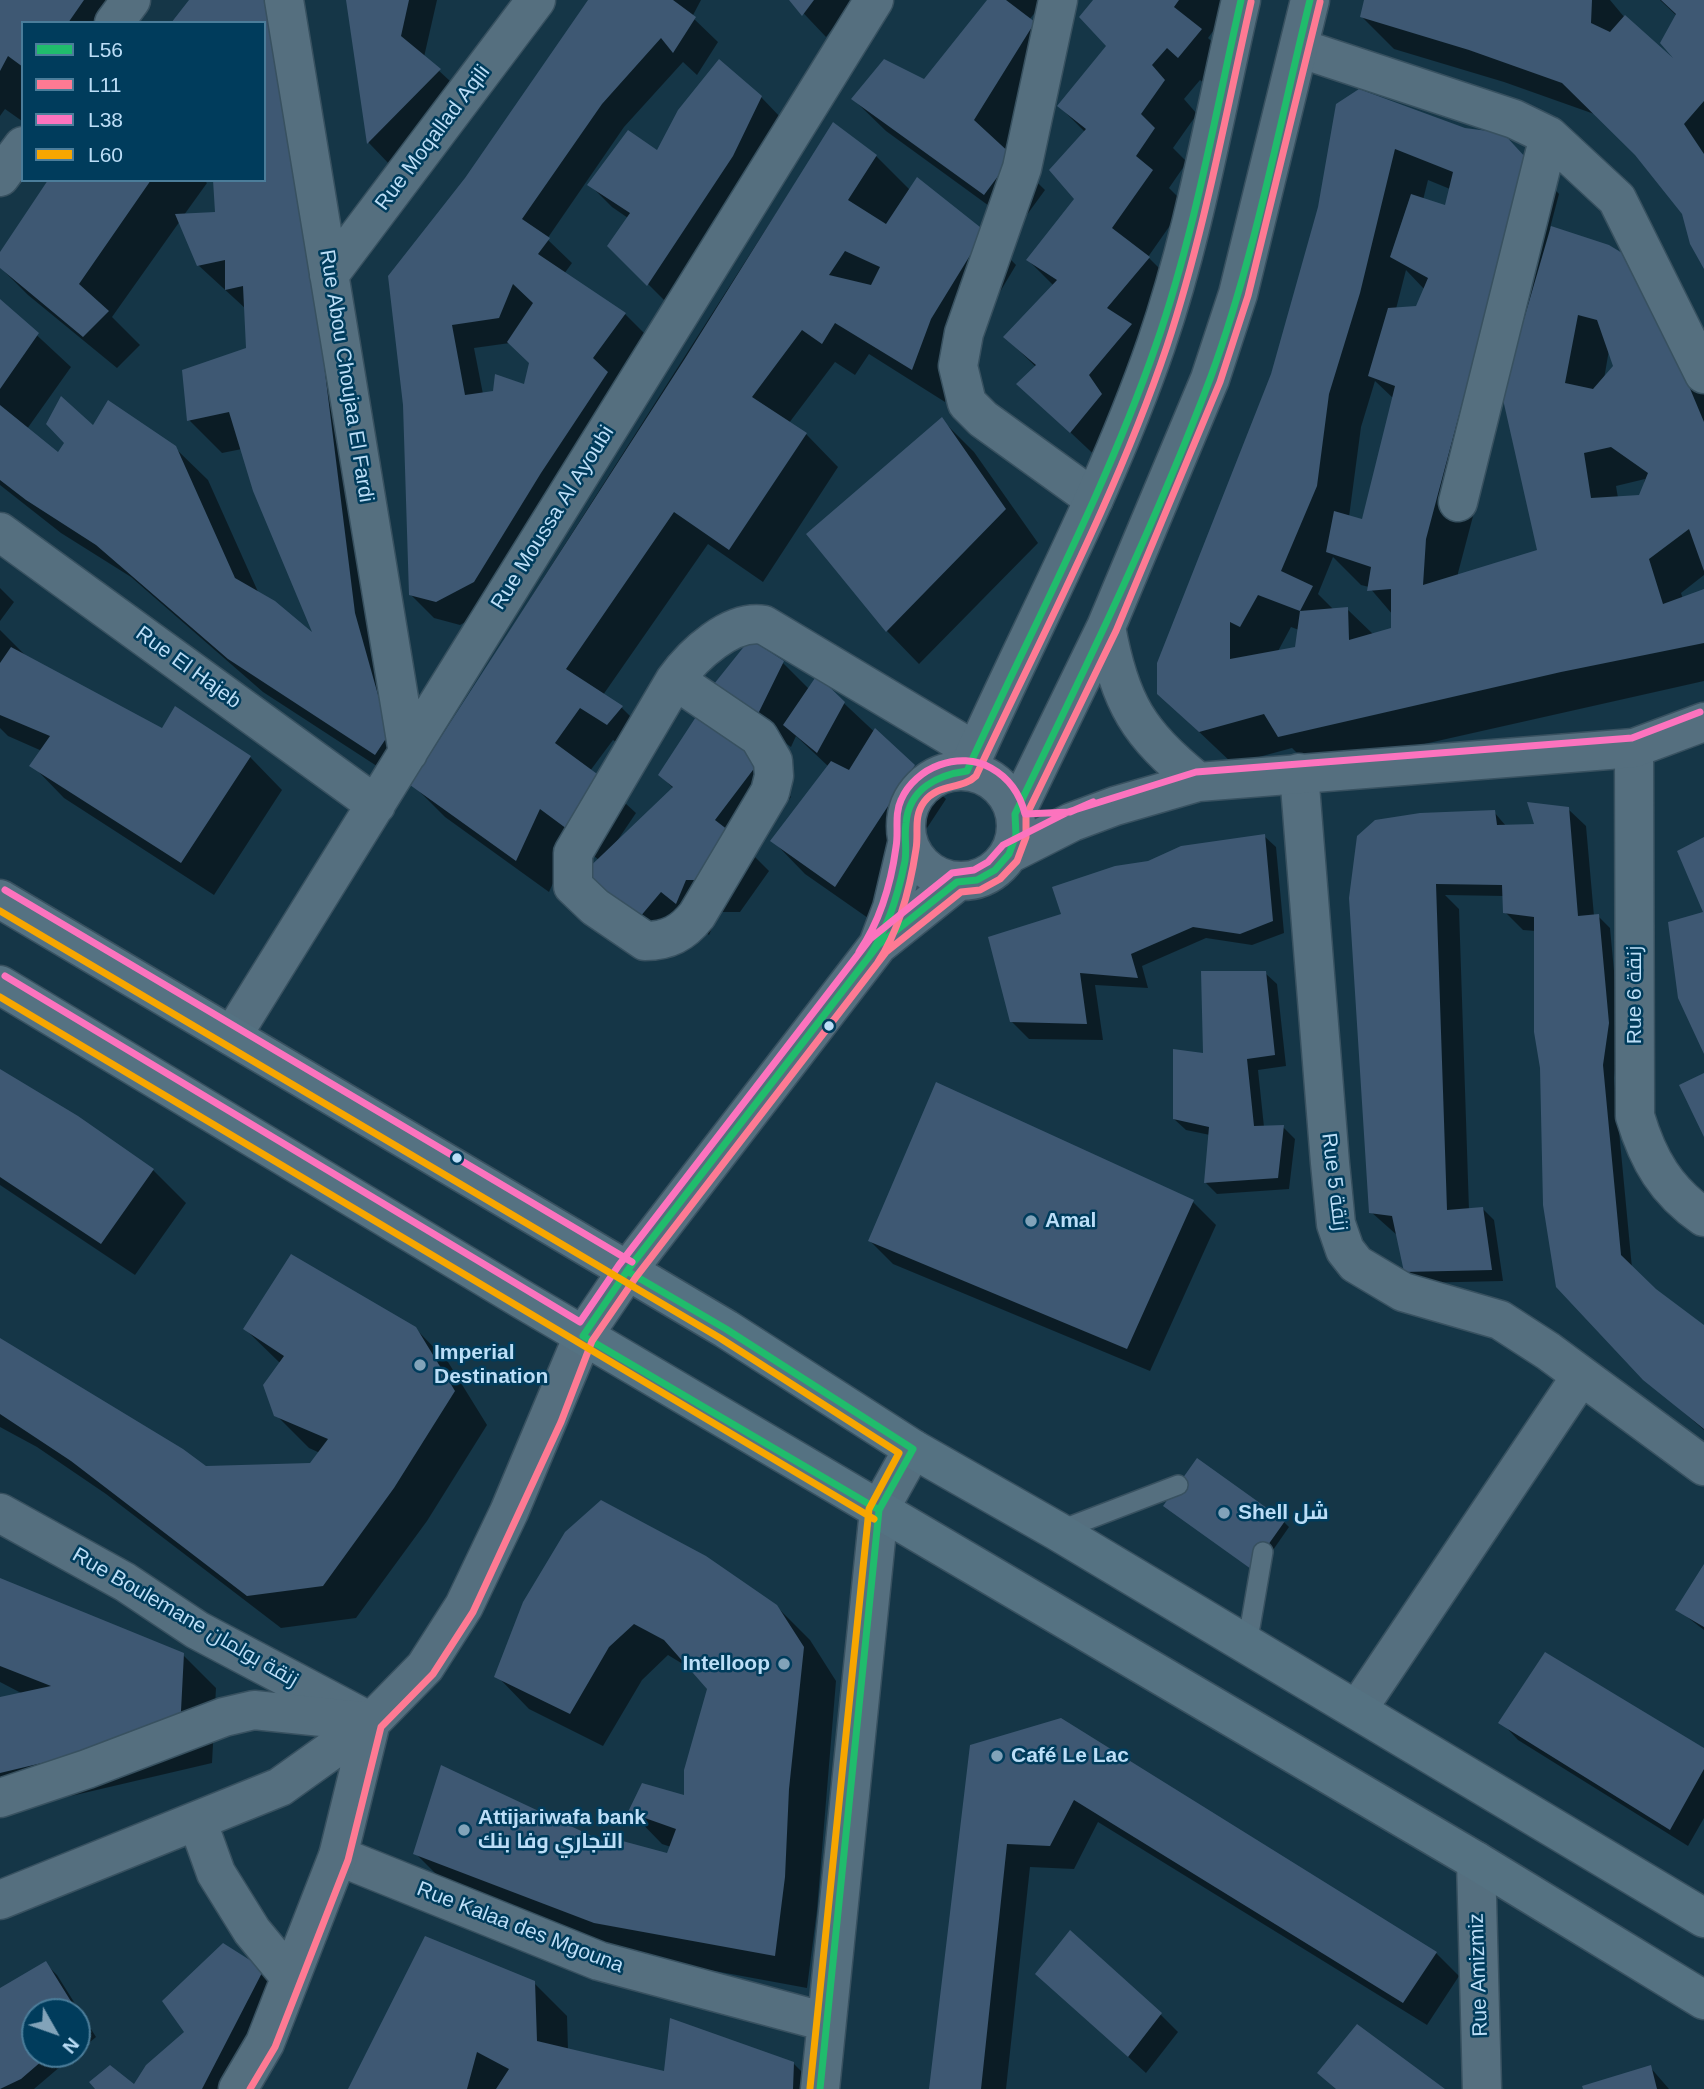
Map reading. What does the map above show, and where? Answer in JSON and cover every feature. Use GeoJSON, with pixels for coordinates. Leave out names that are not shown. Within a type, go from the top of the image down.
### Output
{"type":"FeatureCollection","features":[{"type":"Feature","properties":{"kind":"main road"},"geometry":{"type":"LineString","coordinates":[[0,900],[627,1271],[913,1449],[1057,1531],[1704,1918]]}},
{"type":"Feature","properties":{"kind":"main road"},"geometry":{"type":"LineString","coordinates":[[0,985],[583,1336],[1476,1861],[1704,2000]]}},
{"type":"Feature","properties":{"kind":"street"},"geometry":{"type":"LineString","coordinates":[[115,21],[131,0]]}},
{"type":"Feature","properties":{"kind":"street","name":"Rue Abou Choujaa El Fardi"},"geometry":{"type":"LineString","coordinates":[[284,0],[408,753]]}},
{"type":"Feature","properties":{"kind":"street","name":"Rue Moqallad Aqili"},"geometry":{"type":"LineString","coordinates":[[330,275],[536,0]]}},
{"type":"Feature","properties":{"kind":"street","name":"Rue Moussa Al Ayoubi"},"geometry":{"type":"LineString","coordinates":[[232,1036],[874,0]]}},
{"type":"Feature","properties":{"kind":"street"},"geometry":{"type":"LineString","coordinates":[[1058,0],[1022,167],[964,333],[958,366],[967,403],[983,419],[1094,499]]}},
{"type":"Feature","properties":{"kind":"street"},"geometry":{"type":"LineString","coordinates":[[878,945],[892,908],[907,844],[905,822],[911,801],[925,784],[971,761],[1118,446],[1156,343],[1194,219],[1241,0]]}},
{"type":"Feature","properties":{"kind":"street"},"geometry":{"type":"LineString","coordinates":[[907,844],[919,863],[937,876],[957,882],[977,880],[995,870],[1107,627],[1199,405],[1227,328],[1310,0]]}},
{"type":"Feature","properties":{"kind":"street"},"geometry":{"type":"LineString","coordinates":[[1299,48],[1514,119],[1549,136],[1617,199],[1704,374]]}},
{"type":"Feature","properties":{"kind":"street"},"geometry":{"type":"LineString","coordinates":[[1458,502],[1549,136]]}},
{"type":"Feature","properties":{"kind":"street"},"geometry":{"type":"LineString","coordinates":[[0,177],[21,149]]}},
{"type":"Feature","properties":{"kind":"street","name":"Rue El Hajeb"},"geometry":{"type":"LineString","coordinates":[[0,532],[376,805]]}},
{"type":"Feature","properties":{"kind":"street"},"geometry":{"type":"LineString","coordinates":[[675,680],[759,737],[774,761],[774,776],[760,811],[687,928],[670,938],[645,941],[595,907],[573,886],[573,853],[675,680],[687,663],[721,638],[751,622],[764,625],[971,761],[1006,793],[1013,831]]}},
{"type":"Feature","properties":{"kind":"street"},"geometry":{"type":"LineString","coordinates":[[1107,627],[1114,667],[1128,705],[1144,733],[1198,782]]}},
{"type":"Feature","properties":{"kind":"street"},"geometry":{"type":"LineString","coordinates":[[1013,831],[1072,822],[1115,806],[1198,782],[1634,748],[1704,722]]}},
{"type":"Feature","properties":{"kind":"street","name":"Rue 6 زنقة"},"geometry":{"type":"LineString","coordinates":[[1634,748],[1635,1116],[1645,1149],[1658,1175],[1683,1202],[1704,1217]]}},
{"type":"Feature","properties":{"kind":"street","name":"Rue 5 زنقة"},"geometry":{"type":"LineString","coordinates":[[1299,773],[1329,1163],[1336,1224],[1345,1250],[1356,1264],[1403,1292],[1500,1320],[1704,1466]]}},
{"type":"Feature","properties":{"kind":"street"},"geometry":{"type":"LineString","coordinates":[[0,1900],[198,1823],[280,1787],[371,1722],[425,1667],[464,1606],[551,1418],[583,1336],[627,1271],[878,945],[957,882]]}},
{"type":"Feature","properties":{"kind":"street"},"geometry":{"type":"LineString","coordinates":[[1357,1710],[1581,1376]]}},
{"type":"Feature","properties":{"kind":"street"},"geometry":{"type":"LineString","coordinates":[[820,2089],[880,1510],[913,1449]]}},
{"type":"Feature","properties":{"kind":"street","name":"Rue Boulemane زنقة بولمان"},"geometry":{"type":"LineString","coordinates":[[0,1513],[125,1582],[197,1630],[371,1722]]}},
{"type":"Feature","properties":{"kind":"street"},"geometry":{"type":"LineString","coordinates":[[0,1798],[224,1717],[254,1710],[371,1722]]}},
{"type":"Feature","properties":{"kind":"street"},"geometry":{"type":"LineString","coordinates":[[238,2089],[265,2043],[338,1856],[371,1722]]}},
{"type":"Feature","properties":{"kind":"street"},"geometry":{"type":"LineString","coordinates":[[198,1823],[216,1873],[252,1931],[290,1978]]}},
{"type":"Feature","properties":{"kind":"street","name":"Rue Kalaa des Mgouna"},"geometry":{"type":"LineString","coordinates":[[338,1856],[599,1961],[826,2022]]}},
{"type":"Feature","properties":{"kind":"street","name":"Rue Amizmiz"},"geometry":{"type":"LineString","coordinates":[[1476,1861],[1482,2089]]}},
{"type":"Feature","properties":{"kind":"lane"},"geometry":{"type":"LineString","coordinates":[[1057,1531],[1178,1485]]}},
{"type":"Feature","properties":{"kind":"lane"},"geometry":{"type":"LineString","coordinates":[[1248,1645],[1263,1552]]}},
{"type":"Feature","properties":{"kind":"building"},"geometry":{"type":"Polygon","coordinates":[[[0,0],[84,0],[69,21],[21,21],[21,66],[8,56],[0,71],[0,0]]]}},
{"type":"Feature","properties":{"kind":"building"},"geometry":{"type":"Polygon","coordinates":[[[189,0],[274,0],[293,101],[292,166],[312,268],[355,613],[389,734],[375,755],[228,659],[96,545],[0,480],[0,405],[58,452],[64,443],[46,424],[61,396],[93,425],[108,400],[176,446],[235,578],[275,601],[312,632],[253,491],[229,412],[187,421],[182,370],[246,348],[243,286],[225,290],[225,260],[197,266],[175,214],[215,212],[213,182],[266,182],[266,21],[173,21],[189,0]]]}},
{"type":"Feature","properties":{"kind":"building"},"geometry":{"type":"Polygon","coordinates":[[[346,0],[409,0],[401,36],[441,69],[367,144],[346,0]]]}},
{"type":"Feature","properties":{"kind":"building"},"geometry":{"type":"Polygon","coordinates":[[[588,0],[673,0],[696,17],[673,53],[661,38],[602,104],[522,219],[550,238],[538,254],[626,313],[593,358],[608,372],[541,473],[474,582],[436,602],[409,595],[403,405],[388,276],[465,178],[588,0]],[[513,284],[499,318],[452,325],[465,395],[493,391],[495,374],[524,384],[529,363],[507,342],[533,303],[513,284]]]}},
{"type":"Feature","properties":{"kind":"building"},"geometry":{"type":"Polygon","coordinates":[[[789,0],[814,0],[802,16],[789,0]]]}},
{"type":"Feature","properties":{"kind":"building"},"geometry":{"type":"Polygon","coordinates":[[[987,0],[1006,0],[1035,22],[974,120],[1013,156],[984,195],[851,99],[884,59],[924,79],[987,0]]]}},
{"type":"Feature","properties":{"kind":"building"},"geometry":{"type":"Polygon","coordinates":[[[1093,0],[1179,0],[1174,7],[1202,29],[1178,58],[1167,48],[1152,65],[1165,80],[1141,114],[1155,128],[1136,156],[1153,170],[1112,228],[1150,257],[1107,308],[1132,324],[1089,375],[1102,394],[1070,433],[1016,384],[1036,365],[1003,337],[1057,280],[1026,260],[1074,199],[1049,170],[1086,129],[1057,106],[1106,46],[1079,17],[1093,0]]]}},
{"type":"Feature","properties":{"kind":"building"},"geometry":{"type":"Polygon","coordinates":[[[1364,0],[1592,0],[1591,23],[1610,32],[1625,15],[1673,58],[1660,43],[1676,14],[1661,0],[1704,0],[1704,101],[1684,124],[1704,154],[1704,269],[1690,244],[1682,214],[1635,155],[1562,83],[1469,50],[1360,17],[1364,0]]]}},
{"type":"Feature","properties":{"kind":"building"},"geometry":{"type":"Polygon","coordinates":[[[719,59],[762,96],[733,156],[647,286],[607,246],[630,213],[587,185],[628,130],[657,150],[678,110],[719,59]]]}},
{"type":"Feature","properties":{"kind":"building"},"geometry":{"type":"Polygon","coordinates":[[[1359,89],[1465,128],[1503,133],[1527,159],[1426,539],[1423,585],[1537,550],[1502,395],[1551,226],[1609,245],[1637,262],[1704,422],[1704,571],[1689,529],[1649,559],[1663,604],[1704,589],[1704,643],[1561,672],[1278,737],[1264,714],[1199,732],[1157,694],[1157,663],[1271,374],[1318,207],[1336,104],[1359,89]],[[1395,149],[1360,293],[1329,394],[1317,486],[1281,571],[1313,586],[1300,611],[1348,607],[1349,640],[1391,628],[1391,589],[1367,591],[1371,567],[1326,552],[1334,511],[1362,519],[1395,386],[1368,376],[1388,308],[1416,306],[1428,278],[1390,257],[1411,194],[1445,205],[1453,172],[1395,149]],[[1578,315],[1565,383],[1593,389],[1613,366],[1597,320],[1578,315]],[[1611,447],[1584,453],[1591,498],[1639,495],[1648,473],[1611,447]],[[1258,595],[1240,627],[1230,622],[1230,659],[1295,647],[1300,611],[1258,595]]]}},
{"type":"Feature","properties":{"kind":"building"},"geometry":{"type":"Polygon","coordinates":[[[833,122],[877,155],[848,200],[886,224],[917,177],[985,231],[931,319],[912,370],[835,323],[822,344],[802,330],[752,397],[807,433],[729,550],[674,512],[566,669],[623,706],[607,725],[580,708],[555,743],[604,779],[567,829],[540,809],[516,861],[410,785],[684,360],[833,122]],[[845,251],[829,275],[871,285],[880,267],[845,251]]]}},
{"type":"Feature","properties":{"kind":"building"},"geometry":{"type":"Polygon","coordinates":[[[47,182],[150,182],[79,284],[109,311],[83,337],[0,268],[0,252],[47,182]]]}},
{"type":"Feature","properties":{"kind":"building"},"geometry":{"type":"Polygon","coordinates":[[[0,299],[39,333],[0,389],[0,299]]]}},
{"type":"Feature","properties":{"kind":"building"},"geometry":{"type":"Polygon","coordinates":[[[942,417],[1006,509],[886,632],[806,534],[942,417]]]}},
{"type":"Feature","properties":{"kind":"building"},"geometry":{"type":"Polygon","coordinates":[[[750,639],[784,661],[757,716],[714,684],[750,639]]]}},
{"type":"Feature","properties":{"kind":"building"},"geometry":{"type":"Polygon","coordinates":[[[11,647],[162,728],[175,706],[251,756],[181,863],[29,766],[50,736],[0,715],[0,663],[11,647]]]}},
{"type":"Feature","properties":{"kind":"building"},"geometry":{"type":"Polygon","coordinates":[[[817,675],[845,702],[817,753],[783,725],[817,675]]]}},
{"type":"Feature","properties":{"kind":"building"},"geometry":{"type":"Polygon","coordinates":[[[703,706],[759,762],[715,820],[737,837],[707,880],[686,880],[676,904],[661,892],[634,924],[579,877],[673,787],[658,775],[703,706]]]}},
{"type":"Feature","properties":{"kind":"building"},"geometry":{"type":"Polygon","coordinates":[[[875,728],[915,765],[835,887],[770,841],[831,761],[849,770],[875,728]]]}},
{"type":"Feature","properties":{"kind":"building"},"geometry":{"type":"Polygon","coordinates":[[[1527,802],[1569,807],[1578,916],[1599,914],[1609,1023],[1603,1065],[1621,1255],[1656,1289],[1704,1325],[1704,1429],[1643,1380],[1556,1287],[1543,1205],[1540,1068],[1534,1032],[1534,917],[1503,913],[1502,885],[1436,884],[1447,1210],[1483,1207],[1492,1270],[1404,1272],[1392,1216],[1369,1213],[1349,898],[1357,836],[1375,820],[1420,813],[1495,810],[1497,825],[1534,824],[1527,802]]]}},
{"type":"Feature","properties":{"kind":"building"},"geometry":{"type":"Polygon","coordinates":[[[1265,834],[1273,921],[1240,934],[1193,927],[1131,954],[1138,978],[1080,973],[1087,1024],[1010,1022],[988,937],[1061,914],[1052,887],[1115,866],[1148,861],[1181,846],[1265,834]]]}},
{"type":"Feature","properties":{"kind":"building"},"geometry":{"type":"Polygon","coordinates":[[[1704,837],[1704,1054],[1678,998],[1668,922],[1703,912],[1677,851],[1704,837]]]}},
{"type":"Feature","properties":{"kind":"building"},"geometry":{"type":"Polygon","coordinates":[[[1201,971],[1266,971],[1275,1055],[1247,1059],[1254,1126],[1284,1125],[1278,1178],[1204,1183],[1209,1127],[1173,1119],[1173,1049],[1203,1053],[1201,971]]]}},
{"type":"Feature","properties":{"kind":"building"},"geometry":{"type":"Polygon","coordinates":[[[0,1069],[78,1116],[154,1169],[101,1244],[0,1177],[0,1069]]]}},
{"type":"Feature","properties":{"kind":"building"},"geometry":{"type":"Polygon","coordinates":[[[1704,1073],[1704,1137],[1679,1085],[1704,1073]]]}},
{"type":"Feature","properties":{"kind":"building","name":"Amal"},"geometry":{"type":"Polygon","coordinates":[[[936,1082],[1194,1200],[1127,1349],[868,1241],[936,1082]]]}},
{"type":"Feature","properties":{"kind":"building"},"geometry":{"type":"Polygon","coordinates":[[[291,1254],[416,1327],[455,1391],[394,1488],[323,1586],[247,1596],[71,1461],[0,1414],[0,1338],[183,1449],[206,1466],[310,1463],[328,1439],[274,1416],[263,1385],[284,1356],[243,1329],[291,1254]]]}},
{"type":"Feature","properties":{"kind":"building"},"geometry":{"type":"Polygon","coordinates":[[[1197,1458],[1285,1521],[1251,1569],[1163,1506],[1197,1458]]]}},
{"type":"Feature","properties":{"kind":"building"},"geometry":{"type":"Polygon","coordinates":[[[601,1500],[706,1556],[777,1605],[804,1647],[789,1789],[785,1877],[775,1956],[594,1923],[413,1854],[441,1765],[613,1846],[615,1839],[667,1853],[676,1829],[628,1812],[642,1783],[684,1795],[684,1770],[707,1689],[664,1640],[634,1624],[609,1647],[570,1714],[494,1677],[523,1602],[565,1532],[601,1500]]]}},
{"type":"Feature","properties":{"kind":"building"},"geometry":{"type":"Polygon","coordinates":[[[1704,1564],[1704,1627],[1675,1610],[1704,1564]]]}},
{"type":"Feature","properties":{"kind":"building"},"geometry":{"type":"Polygon","coordinates":[[[0,1578],[184,1653],[180,1730],[0,1773],[0,1697],[51,1686],[0,1666],[0,1578]]]}},
{"type":"Feature","properties":{"kind":"building"},"geometry":{"type":"Polygon","coordinates":[[[1545,1652],[1704,1748],[1704,1769],[1670,1830],[1498,1723],[1545,1652]]]}},
{"type":"Feature","properties":{"kind":"building"},"geometry":{"type":"Polygon","coordinates":[[[1061,1718],[1437,1952],[1403,2003],[1074,1800],[1050,1846],[1007,1844],[981,2089],[929,2089],[970,1745],[1061,1718]]]}},
{"type":"Feature","properties":{"kind":"building"},"geometry":{"type":"Polygon","coordinates":[[[1070,1930],[1162,2013],[1128,2057],[1035,1974],[1070,1930]]]}},
{"type":"Feature","properties":{"kind":"building"},"geometry":{"type":"Polygon","coordinates":[[[425,1936],[535,1981],[537,2041],[664,2071],[670,2018],[794,2062],[793,2089],[496,2089],[509,2069],[477,2052],[467,2089],[348,2089],[425,1936]]]}},
{"type":"Feature","properties":{"kind":"building"},"geometry":{"type":"Polygon","coordinates":[[[223,1943],[264,1969],[202,2089],[95,2089],[89,2082],[110,2065],[134,2084],[146,2065],[184,2032],[162,2001],[223,1943]]]}},
{"type":"Feature","properties":{"kind":"building"},"geometry":{"type":"Polygon","coordinates":[[[46,1961],[69,1998],[21,1998],[21,2068],[34,2068],[21,2079],[0,2089],[0,1988],[46,1961]]]}},
{"type":"Feature","properties":{"kind":"building"},"geometry":{"type":"Polygon","coordinates":[[[1357,2024],[1445,2089],[1336,2089],[1317,2073],[1357,2024]]]}},
{"type":"Feature","properties":{"kind":"building"},"geometry":{"type":"Polygon","coordinates":[[[1651,2065],[1657,2089],[1583,2089],[1582,2086],[1651,2065]]]}},
{"type":"Feature","properties":{"kind":"transit line","name":"L56"},"geometry":{"type":"LineString","coordinates":[[868,958],[887,924],[899,887],[906,856],[908,811],[926,786],[945,776],[967,771],[1091,507],[1136,400],[1182,260],[1241,0]]}},
{"type":"Feature","properties":{"kind":"transit line","name":"L56"},"geometry":{"type":"LineString","coordinates":[[879,1510],[583,1336],[627,1271],[878,945],[957,882],[977,880],[995,870],[1009,854],[1016,835],[1015,814],[1142,544],[1210,379],[1253,239],[1310,0]]}},
{"type":"Feature","properties":{"kind":"transit line","name":"L11"},"geometry":{"type":"LineString","coordinates":[[878,962],[898,922],[907,894],[916,849],[917,819],[921,808],[936,792],[976,776],[1078,564],[1147,401],[1167,346],[1192,261],[1251,2]]}},
{"type":"Feature","properties":{"kind":"transit line","name":"L11"},"geometry":{"type":"LineString","coordinates":[[250,2089],[275,2047],[348,1860],[381,1727],[433,1674],[473,1612],[561,1422],[592,1341],[636,1277],[886,952],[961,892],[980,890],[1000,879],[1017,861],[1026,837],[1026,816],[1116,631],[1220,382],[1248,296],[1320,2]]}},
{"type":"Feature","properties":{"kind":"transit line","name":"L38"},"geometry":{"type":"LineString","coordinates":[[5,976],[580,1322],[619,1265],[870,939],[952,873],[974,870],[988,862],[1003,845],[1068,812],[1196,772],[1632,738],[1700,712]]}},
{"type":"Feature","properties":{"kind":"transit line","name":"L38"},"geometry":{"type":"LineString","coordinates":[[859,952],[879,915],[888,888],[901,800],[908,788],[927,771],[940,765],[966,761],[991,768],[1013,787],[1025,814],[1070,812],[1093,802]]}},
{"type":"Feature","properties":{"kind":"transit line","name":"L38"},"geometry":{"type":"LineString","coordinates":[[5,890],[632,1262]]}},
{"type":"Feature","properties":{"kind":"transit line","name":"L60"},"geometry":{"type":"LineString","coordinates":[[0,911],[720,1338],[899,1453],[869,1509],[810,2088]]}},
{"type":"Feature","properties":{"kind":"transit line","name":"L60"},"geometry":{"type":"LineString","coordinates":[[0,997],[874,1519]]}},
{"type":"Feature","properties":{"kind":"transit line","name":"L56"},"geometry":{"type":"LineString","coordinates":[[627,1271],[726,1329],[913,1449],[879,1510],[820,2089]]}},
{"type":"Feature","properties":{"kind":"place","name":"Amal"},"geometry":{"type":"Point","coordinates":[1031,1221]}},
{"type":"Feature","properties":{"kind":"place","name":"Imperial Destination"},"geometry":{"type":"Point","coordinates":[420,1365]}},
{"type":"Feature","properties":{"kind":"place","name":"Shell شل"},"geometry":{"type":"Point","coordinates":[1224,1513]}},
{"type":"Feature","properties":{"kind":"place","name":"Intelloop"},"geometry":{"type":"Point","coordinates":[784,1664]}},
{"type":"Feature","properties":{"kind":"place","name":"Café Le Lac"},"geometry":{"type":"Point","coordinates":[997,1756]}},
{"type":"Feature","properties":{"kind":"place","name":"Attijariwafa bank التجاري وفا بنك"},"geometry":{"type":"Point","coordinates":[464,1830]}}]}
